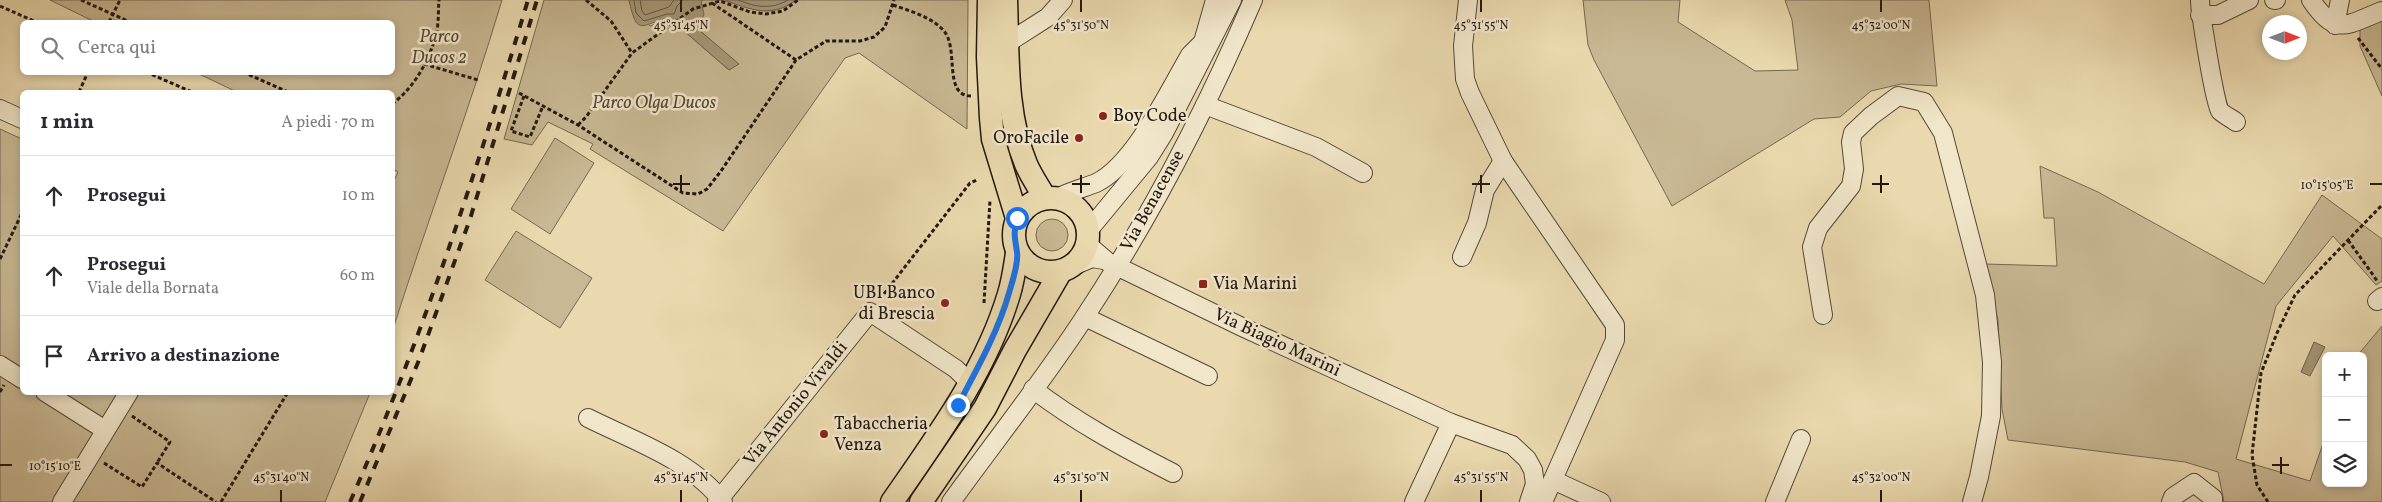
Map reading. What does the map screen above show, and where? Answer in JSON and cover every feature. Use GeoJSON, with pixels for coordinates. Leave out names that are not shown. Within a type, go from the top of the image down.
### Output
{"type":"FeatureCollection","features":[{"type":"Feature","properties":{"kind":"main road"},"geometry":{"type":"LineString","coordinates":[[989,0],[988,57],[993,138],[1017,218]]}},
{"type":"Feature","properties":{"kind":"main road"},"geometry":{"type":"LineString","coordinates":[[1006,0],[1009,78],[1016,129],[1026,164],[1051,198]]}},
{"type":"Feature","properties":{"kind":"main road"},"geometry":{"type":"LineString","coordinates":[[921,502],[985,408],[1015,350],[1067,269],[1082,256],[1088,238],[1085,219],[1078,209],[1068,202],[1051,198],[1033,202],[1024,208],[1017,218],[1013,230],[1017,253],[1025,263],[1035,270],[1048,273],[1067,269]]}},
{"type":"Feature","properties":{"kind":"main road"},"geometry":{"type":"LineString","coordinates":[[892,502],[958,405],[970,383],[1009,294],[1017,253]]}},
{"type":"Feature","properties":{"kind":"street"},"geometry":{"type":"LineString","coordinates":[[988,57],[1007,42],[1048,17],[1063,0]]}},
{"type":"Feature","properties":{"kind":"street"},"geometry":{"type":"LineString","coordinates":[[1203,42],[1214,0]]}},
{"type":"Feature","properties":{"kind":"street"},"geometry":{"type":"LineString","coordinates":[[1051,198],[1096,182],[1114,170],[1131,153],[1190,55],[1203,42],[1222,0]]}},
{"type":"Feature","properties":{"kind":"street"},"geometry":{"type":"LineString","coordinates":[[1088,238],[1164,134],[1232,0]]}},
{"type":"Feature","properties":{"kind":"street","name":"Via Benacense"},"geometry":{"type":"LineString","coordinates":[[951,502],[1085,317],[1111,263],[1205,105],[1253,0]]}},
{"type":"Feature","properties":{"kind":"street"},"geometry":{"type":"LineString","coordinates":[[1468,0],[1463,46],[1465,79],[1503,161],[1616,325],[1615,340],[1543,502]]}},
{"type":"Feature","properties":{"kind":"street"},"geometry":{"type":"LineString","coordinates":[[2200,8],[2218,15],[2249,0]]}},
{"type":"Feature","properties":{"kind":"street"},"geometry":{"type":"LineString","coordinates":[[2311,0],[2321,16],[2341,25],[2382,11]]}},
{"type":"Feature","properties":{"kind":"street"},"geometry":{"type":"LineString","coordinates":[[2340,0],[2341,25]]}},
{"type":"Feature","properties":{"kind":"street"},"geometry":{"type":"LineString","coordinates":[[2200,8],[2219,110],[2236,122]]}},
{"type":"Feature","properties":{"kind":"street"},"geometry":{"type":"LineString","coordinates":[[1823,315],[1812,247],[1818,228],[1851,186],[1854,169],[1851,142],[1853,133],[1870,116],[1898,96],[1924,102],[1943,133],[1985,295],[1992,362],[1991,416],[1972,502]]}},
{"type":"Feature","properties":{"kind":"street"},"geometry":{"type":"LineString","coordinates":[[1205,105],[1316,147],[1363,173]]}},
{"type":"Feature","properties":{"kind":"street"},"geometry":{"type":"LineString","coordinates":[[0,109],[20,118]]}},
{"type":"Feature","properties":{"kind":"street"},"geometry":{"type":"LineString","coordinates":[[1462,257],[1477,223],[1485,190],[1503,161]]}},
{"type":"Feature","properties":{"kind":"street","name":"Via Biagio Marini"},"geometry":{"type":"LineString","coordinates":[[1088,238],[1111,263],[1242,327],[1450,423],[1512,445],[1527,459],[1533,470],[1535,484],[1530,502]]}},
{"type":"Feature","properties":{"kind":"street"},"geometry":{"type":"LineString","coordinates":[[1067,269],[1092,258],[1111,263]]}},
{"type":"Feature","properties":{"kind":"street"},"geometry":{"type":"LineString","coordinates":[[870,312],[956,369],[970,383]]}},
{"type":"Feature","properties":{"kind":"street","name":"Via Antonio Vivaldi"},"geometry":{"type":"LineString","coordinates":[[588,418],[686,467],[720,501],[870,312]]}},
{"type":"Feature","properties":{"kind":"street"},"geometry":{"type":"LineString","coordinates":[[1085,317],[1208,376]]}},
{"type":"Feature","properties":{"kind":"street"},"geometry":{"type":"LineString","coordinates":[[0,365],[20,378]]}},
{"type":"Feature","properties":{"kind":"street"},"geometry":{"type":"LineString","coordinates":[[1033,389],[1054,405],[1119,446],[1173,473]]}},
{"type":"Feature","properties":{"kind":"street"},"geometry":{"type":"LineString","coordinates":[[50,395],[105,430]]}},
{"type":"Feature","properties":{"kind":"street"},"geometry":{"type":"LineString","coordinates":[[62,502],[127,395]]}},
{"type":"Feature","properties":{"kind":"street"},"geometry":{"type":"LineString","coordinates":[[1414,502],[1450,423]]}},
{"type":"Feature","properties":{"kind":"street"},"geometry":{"type":"LineString","coordinates":[[1775,502],[1801,439]]}},
{"type":"Feature","properties":{"kind":"street"},"geometry":{"type":"LineString","coordinates":[[1553,480],[1601,502]]}},
{"type":"Feature","properties":{"kind":"street"},"geometry":{"type":"LineString","coordinates":[[2171,502],[2173,497],[2194,483],[2213,498],[2214,502]]}},
{"type":"Feature","properties":{"kind":"path"},"geometry":{"type":"LineString","coordinates":[[81,0],[125,20]]}},
{"type":"Feature","properties":{"kind":"path"},"geometry":{"type":"LineString","coordinates":[[110,20],[120,0]]}},
{"type":"Feature","properties":{"kind":"path"},"geometry":{"type":"LineString","coordinates":[[395,102],[410,89],[424,64],[436,35],[439,0]]}},
{"type":"Feature","properties":{"kind":"path"},"geometry":{"type":"LineString","coordinates":[[586,0],[610,21],[632,52]]}},
{"type":"Feature","properties":{"kind":"path"},"geometry":{"type":"LineString","coordinates":[[578,125],[586,117],[632,52],[671,23],[693,10],[720,1],[750,12],[766,14],[783,11],[798,0]]}},
{"type":"Feature","properties":{"kind":"path"},"geometry":{"type":"LineString","coordinates":[[519,93],[578,125],[683,192],[698,194],[707,188],[721,171],[796,60],[826,41],[860,41],[874,37],[885,27],[894,0]]}},
{"type":"Feature","properties":{"kind":"path"},"geometry":{"type":"LineString","coordinates":[[711,3],[796,60]]}},
{"type":"Feature","properties":{"kind":"path"},"geometry":{"type":"LineString","coordinates":[[893,5],[918,14],[944,30],[949,41],[956,90],[963,96],[977,96]]}},
{"type":"Feature","properties":{"kind":"path"},"geometry":{"type":"LineString","coordinates":[[0,6],[32,20]]}},
{"type":"Feature","properties":{"kind":"path"},"geometry":{"type":"LineString","coordinates":[[2341,25],[2382,69]]}},
{"type":"Feature","properties":{"kind":"path"},"geometry":{"type":"LineString","coordinates":[[424,64],[478,80]]}},
{"type":"Feature","properties":{"kind":"path"},"geometry":{"type":"LineString","coordinates":[[80,90],[87,75]]}},
{"type":"Feature","properties":{"kind":"path"},"geometry":{"type":"LineString","coordinates":[[152,75],[185,90]]}},
{"type":"Feature","properties":{"kind":"path"},"geometry":{"type":"LineString","coordinates":[[250,75],[284,90]]}},
{"type":"Feature","properties":{"kind":"path"},"geometry":{"type":"LineString","coordinates":[[524,96],[511,131],[530,137],[543,106]]}},
{"type":"Feature","properties":{"kind":"path"},"geometry":{"type":"LineString","coordinates":[[870,312],[970,183],[977,180]]}},
{"type":"Feature","properties":{"kind":"path"},"geometry":{"type":"LineString","coordinates":[[984,312],[990,194]]}},
{"type":"Feature","properties":{"kind":"path"},"geometry":{"type":"LineString","coordinates":[[2268,502],[2257,485],[2252,455],[2262,374],[2295,295],[2382,205]]}},
{"type":"Feature","properties":{"kind":"path"},"geometry":{"type":"LineString","coordinates":[[0,259],[20,217]]}},
{"type":"Feature","properties":{"kind":"path"},"geometry":{"type":"LineString","coordinates":[[2348,240],[2379,294]]}},
{"type":"Feature","properties":{"kind":"path"},"geometry":{"type":"LineString","coordinates":[[221,502],[286,395]]}},
{"type":"Feature","properties":{"kind":"path"},"geometry":{"type":"LineString","coordinates":[[91,455],[142,487],[157,464],[170,442],[119,408]]}},
{"type":"Feature","properties":{"kind":"path"},"geometry":{"type":"LineString","coordinates":[[157,464],[216,502]]}},
{"type":"Feature","properties":{"kind":"green space","name":"Parco Ducos 2"},"geometry":{"type":"Polygon","coordinates":[[[50,0],[502,0],[395,323],[395,178],[398,172],[395,170],[395,90],[233,90],[201,75],[395,75],[395,20],[91,20],[50,0]]]}},
{"type":"Feature","properties":{"kind":"green space","name":"Parco Olga Ducos"},"geometry":{"type":"Polygon","coordinates":[[[544,0],[629,0],[630,4],[650,26],[669,18],[729,70],[738,64],[698,29],[703,14],[701,2],[703,0],[726,1],[761,11],[769,11],[778,10],[796,0],[968,0],[967,129],[859,53],[845,58],[723,231],[590,149],[593,144],[548,122],[532,145],[504,139],[544,0]]]}},
{"type":"Feature","properties":{"kind":"green space"},"geometry":{"type":"Polygon","coordinates":[[[1583,0],[1680,0],[1678,22],[1755,71],[1798,70],[1792,20],[1785,0],[1929,0],[1937,86],[1901,84],[1871,91],[1840,117],[1814,119],[1672,206],[1594,60],[1588,45],[1583,0]]]}},
{"type":"Feature","properties":{"kind":"green space"},"geometry":{"type":"Polygon","coordinates":[[[2382,20],[2382,96],[2360,46],[2360,29],[2382,20]]]}},
{"type":"Feature","properties":{"kind":"green space"},"geometry":{"type":"Polygon","coordinates":[[[0,129],[20,138],[20,395],[369,395],[325,502],[0,502],[0,129]]]}},
{"type":"Feature","properties":{"kind":"green space"},"geometry":{"type":"Polygon","coordinates":[[[555,138],[594,163],[550,234],[511,209],[555,138]]]}},
{"type":"Feature","properties":{"kind":"green space"},"geometry":{"type":"Polygon","coordinates":[[[2040,166],[2098,192],[2264,284],[2322,195],[2382,239],[2382,281],[2376,285],[2333,236],[2276,306],[2236,459],[2310,481],[2322,446],[2322,487],[2367,487],[2367,352],[2360,352],[2382,326],[2382,502],[2224,502],[2218,472],[2185,462],[2008,440],[2002,409],[1998,320],[1984,264],[2057,266],[2054,218],[2044,218],[2040,166]]]}},
{"type":"Feature","properties":{"kind":"green space"},"geometry":{"type":"Polygon","coordinates":[[[1052,219],[1064,223],[1068,235],[1064,247],[1052,251],[1040,247],[1036,235],[1040,223],[1052,219]]]}},
{"type":"Feature","properties":{"kind":"green space"},"geometry":{"type":"Polygon","coordinates":[[[516,231],[592,278],[560,328],[485,280],[516,231]]]}},
{"type":"Feature","properties":{"kind":"water"},"geometry":{"type":"Polygon","coordinates":[[[629,0],[703,0],[701,2],[704,14],[698,29],[739,64],[729,70],[669,18],[641,26],[635,19],[629,0]]]}},
{"type":"Feature","properties":{"kind":"water"},"geometry":{"type":"Polygon","coordinates":[[[725,0],[796,0],[787,6],[770,11],[743,7],[725,0]]]}},
{"type":"Feature","properties":{"kind":"water"},"geometry":{"type":"Polygon","coordinates":[[[2314,342],[2325,347],[2310,376],[2301,372],[2314,342]]]}},
{"type":"Feature","properties":{"kind":"railway"},"geometry":{"type":"LineString","coordinates":[[395,394],[447,254],[528,0]]}},
{"type":"Feature","properties":{"kind":"railway"},"geometry":{"type":"LineString","coordinates":[[360,502],[419,360],[470,219],[537,0]]}},
{"type":"Feature","properties":{"kind":"railway"},"geometry":{"type":"LineString","coordinates":[[350,502],[395,395]]}},
{"type":"Feature","properties":{"kind":"place","name":"Boy Code"},"geometry":{"type":"Point","coordinates":[1103,116]}},
{"type":"Feature","properties":{"kind":"place","name":"OroFacile"},"geometry":{"type":"Point","coordinates":[1079,138]}},
{"type":"Feature","properties":{"kind":"place","name":"Via Marini"},"geometry":{"type":"Point","coordinates":[1203,284]}},
{"type":"Feature","properties":{"kind":"place","name":"UBI Banco di Brescia"},"geometry":{"type":"Point","coordinates":[945,303]}},
{"type":"Feature","properties":{"kind":"place","name":"Tabaccheria Venza"},"geometry":{"type":"Point","coordinates":[824,434]}},
{"type":"Feature","properties":{"kind":"route"},"geometry":{"type":"LineString","coordinates":[[958,405],[980,364],[1009,294],[1017,253],[1013,230],[1017,218]]}}]}
